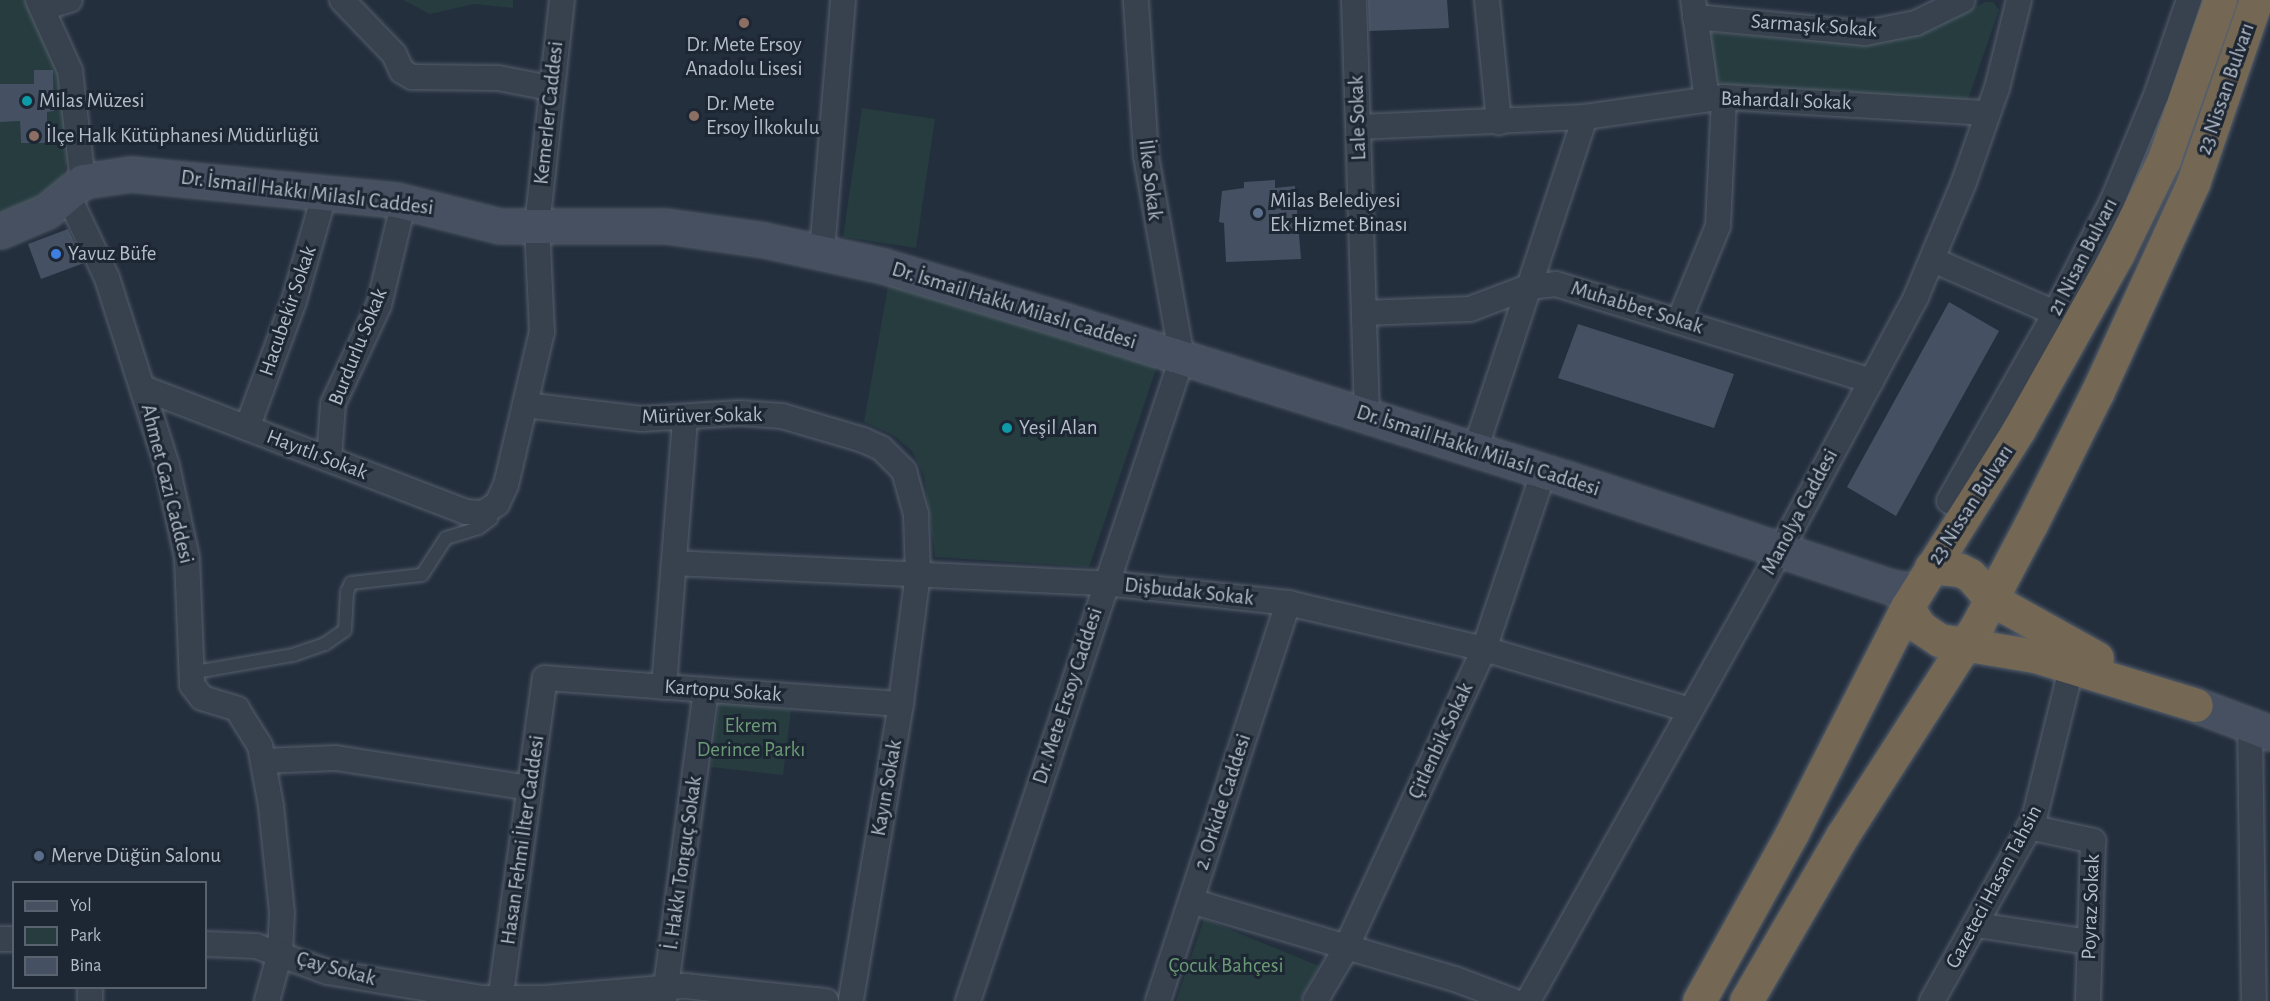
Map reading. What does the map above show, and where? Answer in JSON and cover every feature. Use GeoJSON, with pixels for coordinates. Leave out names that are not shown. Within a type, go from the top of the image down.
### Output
{"type":"FeatureCollection","features":[{"type":"Feature","properties":{"kind":"highway","name":"23 Nissan Bulvarı"},"geometry":{"type":"LineString","coordinates":[[1699,1001],[1792,833],[1918,588],[2070,343],[2138,215],[2164,159],[2220,0]]}},
{"type":"Feature","properties":{"kind":"highway","name":"23 Nissan Bulvarı"},"geometry":{"type":"LineString","coordinates":[[1991,599],[2153,276],[2224,103],[2256,0]]}},
{"type":"Feature","properties":{"kind":"highway"},"geometry":{"type":"LineString","coordinates":[[1959,570],[1970,575],[1991,599],[2060,639],[2196,705],[2073,666],[2020,653],[1964,646],[1929,635],[1918,588],[1959,570]]}},
{"type":"Feature","properties":{"kind":"highway"},"geometry":{"type":"LineString","coordinates":[[1746,1001],[1842,836],[1964,646],[1991,599]]}},
{"type":"Feature","properties":{"kind":"street"},"geometry":{"type":"LineString","coordinates":[[41,4],[70,0]]}},
{"type":"Feature","properties":{"kind":"street"},"geometry":{"type":"LineString","coordinates":[[342,0],[412,77],[498,78],[550,88]]}},
{"type":"Feature","properties":{"kind":"street","name":"Kemerler Caddesi"},"geometry":{"type":"LineString","coordinates":[[537,226],[550,88],[562,0]]}},
{"type":"Feature","properties":{"kind":"street"},"geometry":{"type":"LineString","coordinates":[[822,251],[843,0]]}},
{"type":"Feature","properties":{"kind":"street","name":"İlke Sokak"},"geometry":{"type":"LineString","coordinates":[[1136,0],[1146,156],[1182,358]]}},
{"type":"Feature","properties":{"kind":"street","name":"Lale Sokak"},"geometry":{"type":"LineString","coordinates":[[1354,0],[1367,416]]}},
{"type":"Feature","properties":{"kind":"street"},"geometry":{"type":"LineString","coordinates":[[1487,0],[1499,122]]}},
{"type":"Feature","properties":{"kind":"street","name":"Sarmaşık Sokak"},"geometry":{"type":"LineString","coordinates":[[1694,9],[1865,33],[1916,23],[1963,0]]}},
{"type":"Feature","properties":{"kind":"street","name":"Manolya Caddesi"},"geometry":{"type":"LineString","coordinates":[[1528,1001],[1781,549],[1933,260],[1988,113],[2019,0]]}},
{"type":"Feature","properties":{"kind":"street","name":"21 Nisan Bulvarı"},"geometry":{"type":"LineString","coordinates":[[1948,501],[2055,313],[2112,202],[2156,96],[2189,0]]}},
{"type":"Feature","properties":{"kind":"street","name":"Ahmet Gazi Caddesi"},"geometry":{"type":"LineString","coordinates":[[41,4],[70,71],[75,187],[167,466],[187,558],[192,685],[202,698],[229,704],[247,719],[263,761],[282,913],[279,953],[267,1001]]}},
{"type":"Feature","properties":{"kind":"street"},"geometry":{"type":"LineString","coordinates":[[1679,321],[1718,226],[1716,98],[1694,9]]}},
{"type":"Feature","properties":{"kind":"street","name":"Bahardalı Sokak"},"geometry":{"type":"LineString","coordinates":[[1358,127],[1585,117],[1716,98],[1988,113]]}},
{"type":"Feature","properties":{"kind":"street"},"geometry":{"type":"LineString","coordinates":[[1475,450],[1585,117]]}},
{"type":"Feature","properties":{"kind":"street","name":"Dr. İsmail Hakkı Milaslı Caddesi"},"geometry":{"type":"LineString","coordinates":[[75,187],[110,175],[152,174],[404,201],[500,226],[666,226],[822,251],[883,266],[1544,471],[1891,587],[1918,588]]}},
{"type":"Feature","properties":{"kind":"street"},"geometry":{"type":"LineString","coordinates":[[0,231],[30,221],[75,187]]}},
{"type":"Feature","properties":{"kind":"street","name":"Hacubekir Sokak"},"geometry":{"type":"LineString","coordinates":[[247,428],[294,301],[325,192]]}},
{"type":"Feature","properties":{"kind":"street","name":"Burdurlu Sokak"},"geometry":{"type":"LineString","coordinates":[[329,459],[333,404],[379,305],[404,201]]}},
{"type":"Feature","properties":{"kind":"street"},"geometry":{"type":"LineString","coordinates":[[491,509],[502,496],[542,332],[537,226]]}},
{"type":"Feature","properties":{"kind":"street"},"geometry":{"type":"LineString","coordinates":[[1933,260],[2055,313]]}},
{"type":"Feature","properties":{"kind":"street","name":"Muhabbet Sokak"},"geometry":{"type":"LineString","coordinates":[[1364,313],[1470,309],[1528,287],[1572,286],[1871,381]]}},
{"type":"Feature","properties":{"kind":"street","name":"Dr. Mete Ersoy Caddesi"},"geometry":{"type":"LineString","coordinates":[[968,1001],[1105,583],[1182,358]]}},
{"type":"Feature","properties":{"kind":"street","name":"Hayıtlı Sokak"},"geometry":{"type":"LineString","coordinates":[[143,388],[466,512],[491,509]]}},
{"type":"Feature","properties":{"kind":"street","name":"Mürüver Sokak"},"geometry":{"type":"LineString","coordinates":[[525,405],[625,418],[685,418],[740,413],[782,416],[881,448],[904,471],[911,488],[919,543],[918,574]]}},
{"type":"Feature","properties":{"kind":"street"},"geometry":{"type":"LineString","coordinates":[[664,687],[685,418]]}},
{"type":"Feature","properties":{"kind":"street","name":"Çitlenbik Sokak"},"geometry":{"type":"LineString","coordinates":[[1315,1001],[1345,950],[1484,649],[1544,471]]}},
{"type":"Feature","properties":{"kind":"street","name":"Dişbudak Sokak"},"geometry":{"type":"LineString","coordinates":[[674,563],[1105,583],[1288,603],[1484,649],[1690,710]]}},
{"type":"Feature","properties":{"kind":"street","name":"Kayın Sokak"},"geometry":{"type":"LineString","coordinates":[[851,1001],[901,704],[918,574]]}},
{"type":"Feature","properties":{"kind":"street","name":"2. Orkide Caddesi"},"geometry":{"type":"LineString","coordinates":[[1158,1001],[1288,603]]}},
{"type":"Feature","properties":{"kind":"street","name":"Gazeteci Hasan Tahsin"},"geometry":{"type":"LineString","coordinates":[[1932,1001],[1977,925],[2030,827],[2041,798],[2073,666]]}},
{"type":"Feature","properties":{"kind":"street","name":"Kartopu Sokak"},"geometry":{"type":"LineString","coordinates":[[545,678],[901,704]]}},
{"type":"Feature","properties":{"kind":"street","name":"Hasan Fehmi İlter Caddesi"},"geometry":{"type":"LineString","coordinates":[[500,1000],[545,678]]}},
{"type":"Feature","properties":{"kind":"street","name":"İ. Hakkı Tonguç Sokak"},"geometry":{"type":"LineString","coordinates":[[665,994],[706,690]]}},
{"type":"Feature","properties":{"kind":"street"},"geometry":{"type":"LineString","coordinates":[[2196,705],[2260,729],[2254,1001]]}},
{"type":"Feature","properties":{"kind":"street"},"geometry":{"type":"LineString","coordinates":[[263,761],[336,758],[530,788]]}},
{"type":"Feature","properties":{"kind":"street","name":"Poyraz Sokak"},"geometry":{"type":"LineString","coordinates":[[2030,827],[2093,841],[2088,1001]]}},
{"type":"Feature","properties":{"kind":"street"},"geometry":{"type":"LineString","coordinates":[[1191,901],[1345,950],[1455,980],[1514,1001]]}},
{"type":"Feature","properties":{"kind":"street"},"geometry":{"type":"LineString","coordinates":[[1977,925],[2090,942]]}},
{"type":"Feature","properties":{"kind":"street","name":"Çay Sokak"},"geometry":{"type":"LineString","coordinates":[[207,944],[256,946],[349,976],[500,1000],[665,994],[706,986],[826,1001]]}},
{"type":"Feature","properties":{"kind":"lane"},"geometry":{"type":"LineString","coordinates":[[190,673],[293,655],[325,644],[345,630],[346,592],[351,583],[422,575],[446,538],[485,525],[491,509]]}},
{"type":"Feature","properties":{"kind":"green space"},"geometry":{"type":"Polygon","coordinates":[[[0,0],[28,0],[62,65],[69,157],[60,183],[0,222],[0,121],[20,121],[21,143],[47,143],[47,112],[54,111],[53,70],[35,70],[34,84],[0,84],[0,0]]]}},
{"type":"Feature","properties":{"kind":"green space"},"geometry":{"type":"Polygon","coordinates":[[[403,0],[513,0],[513,8],[474,4],[430,14],[403,0]]]}},
{"type":"Feature","properties":{"kind":"green space"},"geometry":{"type":"Polygon","coordinates":[[[1985,2],[1993,2],[1999,10],[1967,102],[1722,84],[1711,76],[1710,32],[1854,44],[1933,28],[1985,2]]]}},
{"type":"Feature","properties":{"kind":"green space"},"geometry":{"type":"Polygon","coordinates":[[[862,108],[935,119],[916,248],[843,237],[862,108]]]}},
{"type":"Feature","properties":{"kind":"green space","name":"Yeşil Alan"},"geometry":{"type":"Polygon","coordinates":[[[889,281],[1157,366],[1089,567],[935,557],[924,476],[912,451],[893,435],[864,422],[889,281]]]}},
{"type":"Feature","properties":{"kind":"green space","name":"Ekrem Derince Parkı"},"geometry":{"type":"Polygon","coordinates":[[[719,702],[791,710],[783,775],[711,767],[719,702]]]}},
{"type":"Feature","properties":{"kind":"green space","name":"Çocuk Bahçesi"},"geometry":{"type":"Polygon","coordinates":[[[1204,919],[1319,966],[1299,1001],[1176,1001],[1204,919]]]}},
{"type":"Feature","properties":{"kind":"building"},"geometry":{"type":"Polygon","coordinates":[[[1368,0],[1447,0],[1449,28],[1369,31],[1368,0]]]}},
{"type":"Feature","properties":{"kind":"building","name":"Milas Müzesi"},"geometry":{"type":"Polygon","coordinates":[[[34,70],[53,70],[54,111],[47,112],[47,143],[21,143],[20,121],[0,122],[0,84],[34,84],[34,70]]]}},
{"type":"Feature","properties":{"kind":"building","name":"Milas Belediyesi Ek Hizmet Binası"},"geometry":{"type":"Polygon","coordinates":[[[1275,180],[1275,188],[1295,186],[1301,259],[1226,262],[1224,223],[1219,222],[1222,191],[1244,188],[1244,182],[1275,180]]]}},
{"type":"Feature","properties":{"kind":"building"},"geometry":{"type":"Polygon","coordinates":[[[68,229],[84,263],[41,279],[28,244],[68,229]]]}},
{"type":"Feature","properties":{"kind":"building"},"geometry":{"type":"Polygon","coordinates":[[[1949,302],[1999,331],[1896,516],[1847,487],[1949,302]]]}},
{"type":"Feature","properties":{"kind":"building"},"geometry":{"type":"Polygon","coordinates":[[[1578,324],[1734,374],[1714,428],[1558,378],[1578,324]]]}},
{"type":"Feature","properties":{"kind":"place","name":"Dr. Mete Ersoy Anadolu Lisesi"},"geometry":{"type":"Point","coordinates":[744,23]}},
{"type":"Feature","properties":{"kind":"place","name":"Milas Müzesi"},"geometry":{"type":"Point","coordinates":[27,101]}},
{"type":"Feature","properties":{"kind":"place","name":"Dr. Mete Ersoy İlkokulu"},"geometry":{"type":"Point","coordinates":[694,116]}},
{"type":"Feature","properties":{"kind":"place","name":"İlçe Halk Kütüphanesi Müdürlüğü"},"geometry":{"type":"Point","coordinates":[34,136]}},
{"type":"Feature","properties":{"kind":"place","name":"Milas Belediyesi Ek Hizmet Binası"},"geometry":{"type":"Point","coordinates":[1258,213]}},
{"type":"Feature","properties":{"kind":"place","name":"Yavuz Büfe"},"geometry":{"type":"Point","coordinates":[56,254]}},
{"type":"Feature","properties":{"kind":"place","name":"Yeşil Alan"},"geometry":{"type":"Point","coordinates":[1007,428]}},
{"type":"Feature","properties":{"kind":"place","name":"Merve Düğün Salonu"},"geometry":{"type":"Point","coordinates":[39,856]}}]}
